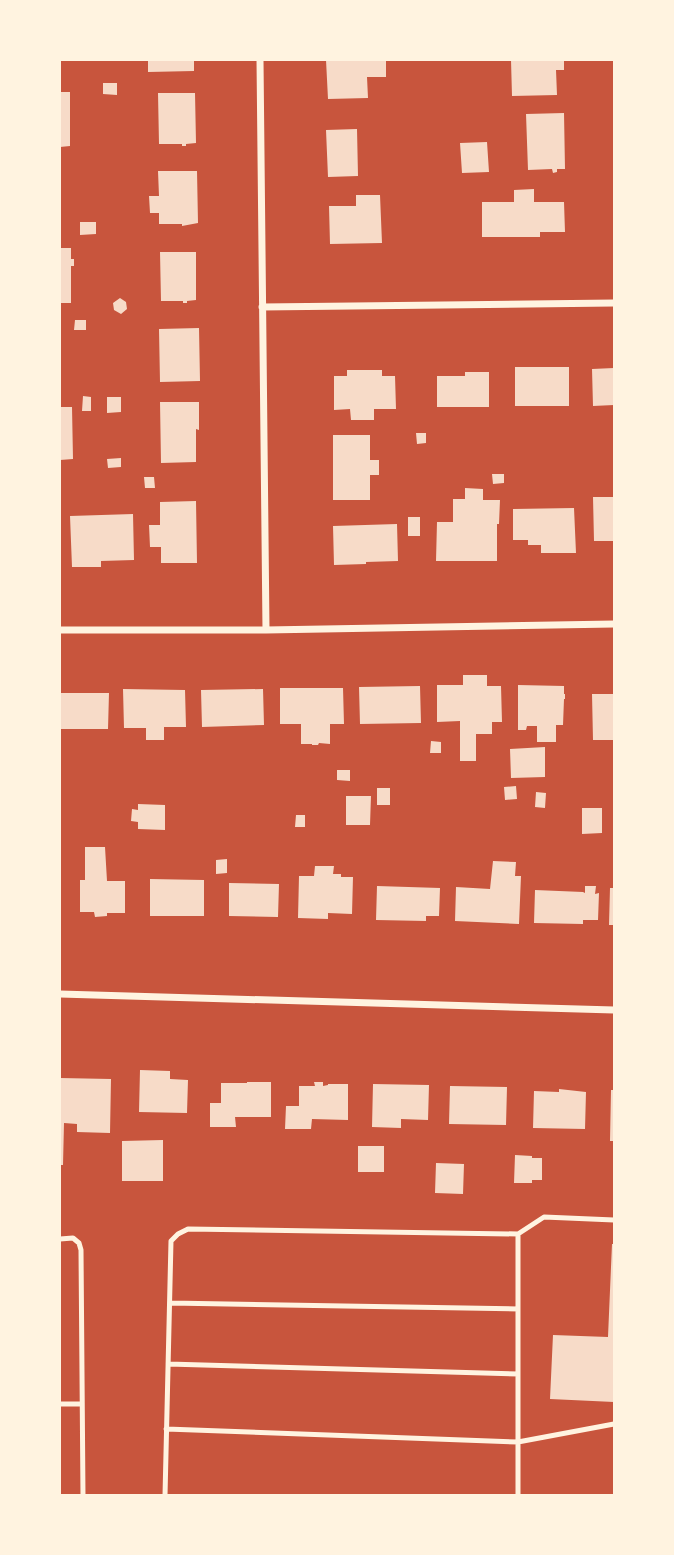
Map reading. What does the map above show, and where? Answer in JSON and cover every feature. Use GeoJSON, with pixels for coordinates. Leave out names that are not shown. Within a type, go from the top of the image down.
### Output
{"type":"FeatureCollection","features":[{"type":"Feature","properties":{"kind":"street"},"geometry":{"type":"LineString","coordinates":[[260,60],[265,629]]}},
{"type":"Feature","properties":{"kind":"street"},"geometry":{"type":"LineString","coordinates":[[262,307],[614,303]]}},
{"type":"Feature","properties":{"kind":"street"},"geometry":{"type":"LineString","coordinates":[[60,631],[614,624]]}},
{"type":"Feature","properties":{"kind":"street"},"geometry":{"type":"LineString","coordinates":[[60,995],[614,1010]]}},
{"type":"Feature","properties":{"kind":"lane"},"geometry":{"type":"LineString","coordinates":[[165,1496],[172,1241],[178,1234],[188,1228],[518,1234],[544,1217],[614,1220]]}},
{"type":"Feature","properties":{"kind":"lane"},"geometry":{"type":"LineString","coordinates":[[518,1234],[518,1496]]}},
{"type":"Feature","properties":{"kind":"lane"},"geometry":{"type":"LineString","coordinates":[[60,1238],[74,1238],[81,1250],[83,1496]]}},
{"type":"Feature","properties":{"kind":"lane"},"geometry":{"type":"LineString","coordinates":[[170,1303],[518,1309]]}},
{"type":"Feature","properties":{"kind":"lane"},"geometry":{"type":"LineString","coordinates":[[168,1364],[518,1374]]}},
{"type":"Feature","properties":{"kind":"lane"},"geometry":{"type":"LineString","coordinates":[[60,1404],[82,1405]]}},
{"type":"Feature","properties":{"kind":"lane"},"geometry":{"type":"LineString","coordinates":[[166,1429],[518,1442],[614,1424]]}},
{"type":"Feature","properties":{"kind":"building"},"geometry":{"type":"Polygon","coordinates":[[[148,60],[194,60],[194,71],[148,72],[148,60]]]}},
{"type":"Feature","properties":{"kind":"building"},"geometry":{"type":"Polygon","coordinates":[[[326,60],[386,60],[386,77],[367,77],[368,98],[328,99],[326,60]]]}},
{"type":"Feature","properties":{"kind":"building"},"geometry":{"type":"Polygon","coordinates":[[[511,60],[564,60],[564,70],[556,70],[557,95],[512,96],[511,60]]]}},
{"type":"Feature","properties":{"kind":"building"},"geometry":{"type":"Polygon","coordinates":[[[103,83],[117,83],[117,95],[103,94],[103,83]]]}},
{"type":"Feature","properties":{"kind":"building"},"geometry":{"type":"Polygon","coordinates":[[[60,92],[70,92],[70,146],[60,147],[60,92]]]}},
{"type":"Feature","properties":{"kind":"building"},"geometry":{"type":"Polygon","coordinates":[[[158,93],[195,93],[196,143],[186,146],[159,144],[158,93]]]}},
{"type":"Feature","properties":{"kind":"building"},"geometry":{"type":"Polygon","coordinates":[[[564,113],[565,169],[557,169],[557,172],[553,173],[552,169],[528,170],[526,114],[564,113]]]}},
{"type":"Feature","properties":{"kind":"building"},"geometry":{"type":"Polygon","coordinates":[[[357,129],[358,176],[328,177],[326,130],[357,129]]]}},
{"type":"Feature","properties":{"kind":"building"},"geometry":{"type":"Polygon","coordinates":[[[487,142],[489,172],[462,173],[460,143],[487,142]]]}},
{"type":"Feature","properties":{"kind":"building"},"geometry":{"type":"Polygon","coordinates":[[[158,171],[197,171],[198,223],[182,226],[159,224],[159,213],[150,213],[149,196],[159,196],[158,171]]]}},
{"type":"Feature","properties":{"kind":"building"},"geometry":{"type":"Polygon","coordinates":[[[534,189],[534,202],[564,202],[565,232],[540,232],[540,237],[482,237],[482,202],[514,202],[514,190],[534,189]]]}},
{"type":"Feature","properties":{"kind":"building"},"geometry":{"type":"Polygon","coordinates":[[[356,195],[380,195],[382,243],[330,244],[329,206],[356,206],[356,195]]]}},
{"type":"Feature","properties":{"kind":"building"},"geometry":{"type":"Polygon","coordinates":[[[80,222],[96,222],[96,234],[80,235],[80,222]]]}},
{"type":"Feature","properties":{"kind":"building"},"geometry":{"type":"Polygon","coordinates":[[[60,248],[71,248],[71,259],[74,259],[74,266],[71,266],[71,303],[60,303],[60,248]]]}},
{"type":"Feature","properties":{"kind":"building"},"geometry":{"type":"Polygon","coordinates":[[[160,252],[196,252],[196,300],[187,303],[161,301],[160,252]]]}},
{"type":"Feature","properties":{"kind":"building"},"geometry":{"type":"Polygon","coordinates":[[[120,298],[126,302],[127,309],[121,314],[114,310],[113,303],[120,298]]]}},
{"type":"Feature","properties":{"kind":"building"},"geometry":{"type":"Polygon","coordinates":[[[75,320],[86,320],[86,330],[74,330],[75,320]]]}},
{"type":"Feature","properties":{"kind":"building"},"geometry":{"type":"Polygon","coordinates":[[[199,328],[200,381],[160,382],[159,329],[199,328]]]}},
{"type":"Feature","properties":{"kind":"building"},"geometry":{"type":"Polygon","coordinates":[[[515,367],[569,367],[569,406],[515,406],[515,367]]]}},
{"type":"Feature","properties":{"kind":"building"},"geometry":{"type":"Polygon","coordinates":[[[614,368],[614,405],[593,406],[592,369],[614,368]]]}},
{"type":"Feature","properties":{"kind":"building"},"geometry":{"type":"Polygon","coordinates":[[[347,370],[382,370],[382,376],[395,376],[396,409],[374,409],[374,420],[351,420],[350,409],[334,410],[334,376],[347,376],[347,370]]]}},
{"type":"Feature","properties":{"kind":"building"},"geometry":{"type":"Polygon","coordinates":[[[465,372],[489,372],[489,407],[437,407],[437,376],[465,376],[465,372]]]}},
{"type":"Feature","properties":{"kind":"building"},"geometry":{"type":"Polygon","coordinates":[[[83,396],[91,397],[91,411],[82,411],[83,396]]]}},
{"type":"Feature","properties":{"kind":"building"},"geometry":{"type":"Polygon","coordinates":[[[107,397],[121,397],[121,412],[107,413],[107,397]]]}},
{"type":"Feature","properties":{"kind":"building"},"geometry":{"type":"Polygon","coordinates":[[[160,402],[199,402],[196,462],[161,463],[160,402]]]}},
{"type":"Feature","properties":{"kind":"building"},"geometry":{"type":"Polygon","coordinates":[[[60,407],[72,407],[73,459],[60,460],[60,407]]]}},
{"type":"Feature","properties":{"kind":"building"},"geometry":{"type":"Polygon","coordinates":[[[416,433],[426,433],[426,443],[417,444],[416,433]]]}},
{"type":"Feature","properties":{"kind":"building"},"geometry":{"type":"Polygon","coordinates":[[[333,435],[370,435],[370,460],[379,460],[379,475],[370,475],[370,500],[333,500],[333,435]]]}},
{"type":"Feature","properties":{"kind":"building"},"geometry":{"type":"Polygon","coordinates":[[[121,458],[121,467],[108,468],[107,459],[121,458]]]}},
{"type":"Feature","properties":{"kind":"building"},"geometry":{"type":"Polygon","coordinates":[[[492,474],[504,474],[504,483],[493,484],[492,474]]]}},
{"type":"Feature","properties":{"kind":"building"},"geometry":{"type":"Polygon","coordinates":[[[144,477],[154,477],[155,488],[145,488],[144,477]]]}},
{"type":"Feature","properties":{"kind":"building"},"geometry":{"type":"Polygon","coordinates":[[[465,488],[483,489],[483,500],[500,500],[497,561],[436,561],[437,522],[453,522],[453,499],[465,499],[465,488]]]}},
{"type":"Feature","properties":{"kind":"building"},"geometry":{"type":"Polygon","coordinates":[[[593,497],[614,497],[614,541],[594,541],[593,497]]]}},
{"type":"Feature","properties":{"kind":"building"},"geometry":{"type":"Polygon","coordinates":[[[196,501],[197,563],[161,563],[161,547],[150,547],[149,525],[160,525],[160,502],[196,501]]]}},
{"type":"Feature","properties":{"kind":"building"},"geometry":{"type":"Polygon","coordinates":[[[574,508],[576,553],[541,553],[541,545],[528,545],[528,540],[513,540],[513,509],[574,508]]]}},
{"type":"Feature","properties":{"kind":"building"},"geometry":{"type":"Polygon","coordinates":[[[133,514],[134,560],[101,561],[101,567],[72,567],[70,516],[133,514]]]}},
{"type":"Feature","properties":{"kind":"building"},"geometry":{"type":"Polygon","coordinates":[[[408,517],[420,517],[420,536],[408,536],[408,517]]]}},
{"type":"Feature","properties":{"kind":"building"},"geometry":{"type":"Polygon","coordinates":[[[397,524],[398,561],[334,565],[333,526],[397,524]]]}},
{"type":"Feature","properties":{"kind":"building"},"geometry":{"type":"Polygon","coordinates":[[[463,675],[487,675],[487,686],[501,686],[502,722],[492,722],[492,734],[476,734],[476,761],[460,761],[460,721],[437,722],[437,685],[463,685],[463,675]]]}},
{"type":"Feature","properties":{"kind":"building"},"geometry":{"type":"Polygon","coordinates":[[[518,685],[564,686],[563,725],[556,725],[556,742],[537,742],[537,726],[518,730],[518,685]]]}},
{"type":"Feature","properties":{"kind":"building"},"geometry":{"type":"Polygon","coordinates":[[[420,686],[421,723],[360,724],[359,687],[420,686]]]}},
{"type":"Feature","properties":{"kind":"building"},"geometry":{"type":"Polygon","coordinates":[[[280,688],[343,688],[344,724],[330,724],[330,744],[301,744],[301,724],[280,724],[280,688]]]}},
{"type":"Feature","properties":{"kind":"building"},"geometry":{"type":"Polygon","coordinates":[[[123,689],[185,690],[186,727],[164,727],[164,740],[146,740],[146,728],[124,728],[123,689]]]}},
{"type":"Feature","properties":{"kind":"building"},"geometry":{"type":"Polygon","coordinates":[[[263,689],[264,725],[202,727],[201,690],[263,689]]]}},
{"type":"Feature","properties":{"kind":"building"},"geometry":{"type":"Polygon","coordinates":[[[60,693],[109,693],[108,729],[60,729],[60,693]]]}},
{"type":"Feature","properties":{"kind":"building"},"geometry":{"type":"Polygon","coordinates":[[[592,694],[614,694],[614,740],[593,740],[592,694]]]}},
{"type":"Feature","properties":{"kind":"building"},"geometry":{"type":"Polygon","coordinates":[[[431,741],[441,742],[441,753],[430,753],[431,741]]]}},
{"type":"Feature","properties":{"kind":"building"},"geometry":{"type":"Polygon","coordinates":[[[545,747],[545,777],[511,778],[510,749],[545,747]]]}},
{"type":"Feature","properties":{"kind":"building"},"geometry":{"type":"Polygon","coordinates":[[[337,770],[350,770],[350,781],[337,780],[337,770]]]}},
{"type":"Feature","properties":{"kind":"building"},"geometry":{"type":"Polygon","coordinates":[[[516,786],[517,799],[505,800],[504,787],[516,786]]]}},
{"type":"Feature","properties":{"kind":"building"},"geometry":{"type":"Polygon","coordinates":[[[377,788],[390,788],[390,805],[377,805],[377,788]]]}},
{"type":"Feature","properties":{"kind":"building"},"geometry":{"type":"Polygon","coordinates":[[[536,792],[546,793],[545,808],[535,807],[536,792]]]}},
{"type":"Feature","properties":{"kind":"building"},"geometry":{"type":"Polygon","coordinates":[[[346,796],[371,796],[370,825],[346,825],[346,796]]]}},
{"type":"Feature","properties":{"kind":"building"},"geometry":{"type":"Polygon","coordinates":[[[138,804],[165,805],[165,830],[138,829],[138,822],[131,821],[132,809],[138,810],[138,804]]]}},
{"type":"Feature","properties":{"kind":"building"},"geometry":{"type":"Polygon","coordinates":[[[582,808],[602,808],[602,833],[582,834],[582,808]]]}},
{"type":"Feature","properties":{"kind":"building"},"geometry":{"type":"Polygon","coordinates":[[[296,815],[305,815],[305,827],[295,827],[296,815]]]}},
{"type":"Feature","properties":{"kind":"building"},"geometry":{"type":"Polygon","coordinates":[[[85,847],[105,847],[107,881],[125,881],[125,913],[107,913],[107,916],[95,917],[94,912],[80,912],[80,880],[85,880],[85,847]]]}},
{"type":"Feature","properties":{"kind":"building"},"geometry":{"type":"Polygon","coordinates":[[[227,859],[227,873],[216,874],[216,860],[227,859]]]}},
{"type":"Feature","properties":{"kind":"building"},"geometry":{"type":"Polygon","coordinates":[[[493,861],[516,862],[515,876],[521,876],[519,924],[455,921],[456,887],[490,889],[493,861]]]}},
{"type":"Feature","properties":{"kind":"building"},"geometry":{"type":"Polygon","coordinates":[[[315,866],[334,866],[333,874],[353,877],[352,914],[328,913],[328,919],[298,918],[299,876],[314,876],[315,866]]]}},
{"type":"Feature","properties":{"kind":"building"},"geometry":{"type":"Polygon","coordinates":[[[150,879],[204,880],[204,916],[150,916],[150,879]]]}},
{"type":"Feature","properties":{"kind":"building"},"geometry":{"type":"Polygon","coordinates":[[[229,883],[279,884],[278,917],[229,916],[229,883]]]}},
{"type":"Feature","properties":{"kind":"building"},"geometry":{"type":"Polygon","coordinates":[[[377,886],[440,888],[439,916],[426,916],[426,921],[376,920],[377,886]]]}},
{"type":"Feature","properties":{"kind":"building"},"geometry":{"type":"Polygon","coordinates":[[[585,886],[596,886],[595,894],[599,893],[598,920],[583,920],[583,924],[534,923],[535,890],[585,893],[585,886]]]}},
{"type":"Feature","properties":{"kind":"building"},"geometry":{"type":"Polygon","coordinates":[[[610,888],[614,888],[614,925],[609,925],[610,888]]]}},
{"type":"Feature","properties":{"kind":"building"},"geometry":{"type":"Polygon","coordinates":[[[140,1070],[170,1071],[170,1079],[188,1080],[187,1113],[139,1112],[140,1070]]]}},
{"type":"Feature","properties":{"kind":"building"},"geometry":{"type":"Polygon","coordinates":[[[60,1078],[111,1079],[110,1133],[77,1132],[77,1124],[64,1123],[63,1165],[60,1165],[60,1078]]]}},
{"type":"Feature","properties":{"kind":"building"},"geometry":{"type":"Polygon","coordinates":[[[271,1082],[271,1117],[235,1117],[236,1127],[210,1127],[210,1103],[221,1103],[221,1083],[271,1082]]]}},
{"type":"Feature","properties":{"kind":"building"},"geometry":{"type":"Polygon","coordinates":[[[314,1082],[323,1082],[323,1086],[348,1084],[348,1120],[312,1119],[311,1129],[285,1129],[286,1106],[299,1106],[299,1086],[315,1086],[314,1082]]]}},
{"type":"Feature","properties":{"kind":"building"},"geometry":{"type":"Polygon","coordinates":[[[373,1084],[429,1085],[428,1120],[401,1119],[401,1128],[372,1127],[373,1084]]]}},
{"type":"Feature","properties":{"kind":"building"},"geometry":{"type":"Polygon","coordinates":[[[450,1086],[507,1087],[506,1125],[449,1124],[450,1086]]]}},
{"type":"Feature","properties":{"kind":"building"},"geometry":{"type":"Polygon","coordinates":[[[559,1089],[586,1092],[585,1129],[533,1128],[534,1091],[559,1092],[559,1089]]]}},
{"type":"Feature","properties":{"kind":"building"},"geometry":{"type":"Polygon","coordinates":[[[611,1090],[614,1090],[614,1141],[610,1141],[611,1090]]]}},
{"type":"Feature","properties":{"kind":"building"},"geometry":{"type":"Polygon","coordinates":[[[163,1140],[163,1181],[122,1181],[122,1141],[163,1140]]]}},
{"type":"Feature","properties":{"kind":"building"},"geometry":{"type":"Polygon","coordinates":[[[358,1146],[384,1146],[384,1172],[358,1172],[358,1146]]]}},
{"type":"Feature","properties":{"kind":"building"},"geometry":{"type":"Polygon","coordinates":[[[515,1155],[542,1158],[542,1180],[514,1183],[515,1155]]]}},
{"type":"Feature","properties":{"kind":"building"},"geometry":{"type":"Polygon","coordinates":[[[436,1163],[464,1164],[463,1194],[435,1193],[436,1163]]]}},
{"type":"Feature","properties":{"kind":"building"},"geometry":{"type":"Polygon","coordinates":[[[612,1244],[614,1402],[550,1399],[553,1335],[608,1337],[612,1244]]]}}]}
